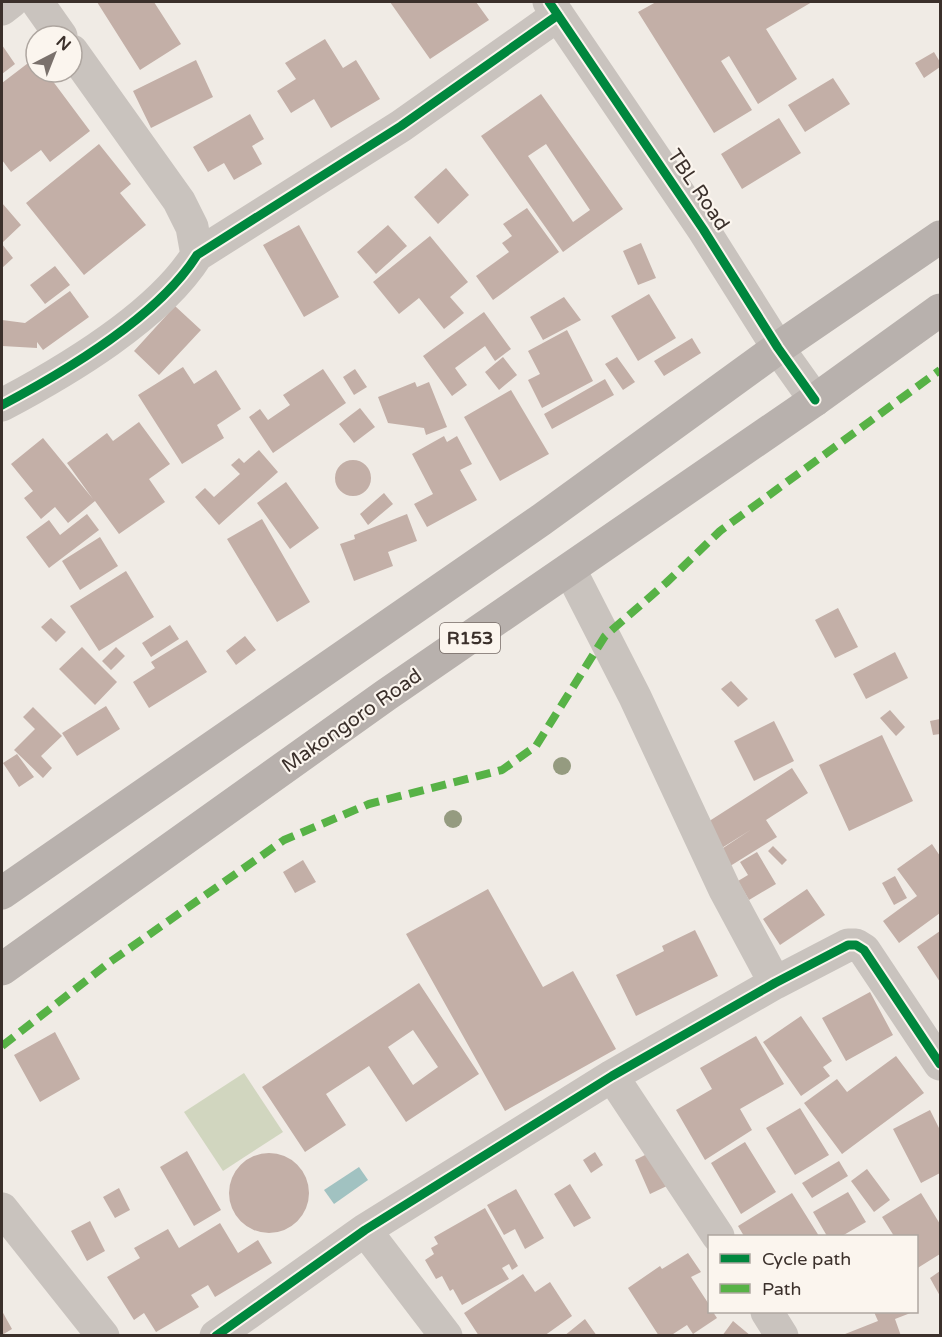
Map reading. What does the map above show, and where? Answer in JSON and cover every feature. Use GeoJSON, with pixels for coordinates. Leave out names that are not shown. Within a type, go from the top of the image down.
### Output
{"type":"FeatureCollection","features":[{"type":"Feature","properties":{"kind":"main road","name":"R153"},"geometry":{"type":"LineString","coordinates":[[2,893],[541,520],[778,348],[940,237]]}},
{"type":"Feature","properties":{"kind":"main road","name":"Makongoro Road"},"geometry":{"type":"LineString","coordinates":[[2,969],[387,695],[815,400],[940,310]]}},
{"type":"Feature","properties":{"kind":"street"},"geometry":{"type":"LineString","coordinates":[[2,9],[11,2]]}},
{"type":"Feature","properties":{"kind":"street"},"geometry":{"type":"LineString","coordinates":[[37,2],[53,24]]}},
{"type":"Feature","properties":{"kind":"street"},"geometry":{"type":"LineString","coordinates":[[2,405],[83,357],[145,312],[187,271],[197,255],[401,126],[554,8]]}},
{"type":"Feature","properties":{"kind":"street","name":"TBL Road"},"geometry":{"type":"LineString","coordinates":[[554,8],[703,229],[778,348],[815,400]]}},
{"type":"Feature","properties":{"kind":"street"},"geometry":{"type":"LineString","coordinates":[[84,68],[179,201],[192,227],[197,255]]}},
{"type":"Feature","properties":{"kind":"street"},"geometry":{"type":"LineString","coordinates":[[570,570],[635,697],[725,890],[775,983]]}},
{"type":"Feature","properties":{"kind":"street"},"geometry":{"type":"LineString","coordinates":[[216,1335],[365,1230],[612,1076],[775,983],[848,945],[860,946],[940,1064]]}},
{"type":"Feature","properties":{"kind":"street"},"geometry":{"type":"LineString","coordinates":[[612,1076],[717,1235]]}},
{"type":"Feature","properties":{"kind":"street"},"geometry":{"type":"LineString","coordinates":[[2,1209],[103,1335]]}},
{"type":"Feature","properties":{"kind":"street"},"geometry":{"type":"LineString","coordinates":[[365,1230],[446,1335]]}},
{"type":"Feature","properties":{"kind":"street"},"geometry":{"type":"LineString","coordinates":[[768,1313],[782,1335]]}},
{"type":"Feature","properties":{"kind":"green space"},"geometry":{"type":"Polygon","coordinates":[[[244,1073],[283,1132],[223,1171],[184,1112],[244,1073]]]}},
{"type":"Feature","properties":{"kind":"water"},"geometry":{"type":"Polygon","coordinates":[[[359,1167],[368,1180],[334,1204],[324,1190],[359,1167]]]}},
{"type":"Feature","properties":{"kind":"building"},"geometry":{"type":"Polygon","coordinates":[[[97,2],[154,2],[181,44],[140,70],[97,2]]]}},
{"type":"Feature","properties":{"kind":"building"},"geometry":{"type":"Polygon","coordinates":[[[390,2],[476,2],[489,20],[430,59],[390,2]]]}},
{"type":"Feature","properties":{"kind":"building"},"geometry":{"type":"Polygon","coordinates":[[[656,2],[812,2],[766,29],[797,79],[758,104],[729,56],[721,61],[752,110],[714,133],[638,12],[656,2]]]}},
{"type":"Feature","properties":{"kind":"building"},"geometry":{"type":"Polygon","coordinates":[[[325,39],[343,68],[356,60],[380,99],[331,128],[314,99],[291,113],[277,91],[296,79],[285,63],[325,39]]]}},
{"type":"Feature","properties":{"kind":"building"},"geometry":{"type":"Polygon","coordinates":[[[2,45],[15,64],[2,74],[2,45]]]}},
{"type":"Feature","properties":{"kind":"building"},"geometry":{"type":"Polygon","coordinates":[[[934,52],[940,62],[940,67],[924,78],[915,63],[934,52]]]}},
{"type":"Feature","properties":{"kind":"building"},"geometry":{"type":"Polygon","coordinates":[[[196,60],[213,97],[151,128],[133,91],[196,60]]]}},
{"type":"Feature","properties":{"kind":"building"},"geometry":{"type":"Polygon","coordinates":[[[24,66],[24,84],[55,84],[90,131],[50,162],[41,150],[11,172],[2,160],[2,83],[24,66]]]}},
{"type":"Feature","properties":{"kind":"building"},"geometry":{"type":"Polygon","coordinates":[[[833,78],[850,104],[805,132],[788,105],[833,78]]]}},
{"type":"Feature","properties":{"kind":"building"},"geometry":{"type":"Polygon","coordinates":[[[541,94],[623,209],[563,252],[481,136],[541,94]],[[546,144],[528,156],[573,222],[590,210],[546,144]]]}},
{"type":"Feature","properties":{"kind":"building"},"geometry":{"type":"Polygon","coordinates":[[[250,114],[264,139],[252,146],[262,164],[234,180],[224,163],[208,172],[193,147],[250,114]]]}},
{"type":"Feature","properties":{"kind":"building"},"geometry":{"type":"Polygon","coordinates":[[[779,118],[801,153],[742,189],[721,154],[779,118]]]}},
{"type":"Feature","properties":{"kind":"building"},"geometry":{"type":"Polygon","coordinates":[[[99,144],[131,184],[120,193],[146,225],[84,275],[26,203],[99,144]]]}},
{"type":"Feature","properties":{"kind":"building"},"geometry":{"type":"Polygon","coordinates":[[[446,168],[469,195],[438,224],[414,197],[446,168]]]}},
{"type":"Feature","properties":{"kind":"building"},"geometry":{"type":"Polygon","coordinates":[[[2,203],[21,225],[2,243],[2,203]]]}},
{"type":"Feature","properties":{"kind":"building"},"geometry":{"type":"Polygon","coordinates":[[[527,208],[559,252],[493,300],[476,276],[509,252],[502,243],[512,236],[503,224],[527,208]]]}},
{"type":"Feature","properties":{"kind":"building"},"geometry":{"type":"Polygon","coordinates":[[[299,225],[339,297],[304,317],[263,245],[299,225]]]}},
{"type":"Feature","properties":{"kind":"building"},"geometry":{"type":"Polygon","coordinates":[[[388,225],[407,246],[376,274],[357,252],[388,225]]]}},
{"type":"Feature","properties":{"kind":"building"},"geometry":{"type":"Polygon","coordinates":[[[430,236],[468,282],[450,297],[464,313],[444,329],[419,298],[399,314],[373,282],[430,236]]]}},
{"type":"Feature","properties":{"kind":"building"},"geometry":{"type":"Polygon","coordinates":[[[641,243],[656,278],[638,285],[623,251],[641,243]]]}},
{"type":"Feature","properties":{"kind":"building"},"geometry":{"type":"Polygon","coordinates":[[[2,244],[13,258],[2,268],[2,244]]]}},
{"type":"Feature","properties":{"kind":"building"},"geometry":{"type":"Polygon","coordinates":[[[55,266],[70,285],[45,304],[30,285],[55,266]]]}},
{"type":"Feature","properties":{"kind":"building"},"geometry":{"type":"Polygon","coordinates":[[[70,291],[89,317],[43,350],[37,342],[37,348],[2,346],[2,320],[25,323],[70,291]]]}},
{"type":"Feature","properties":{"kind":"building"},"geometry":{"type":"Polygon","coordinates":[[[649,294],[676,338],[638,361],[611,316],[649,294]]]}},
{"type":"Feature","properties":{"kind":"building"},"geometry":{"type":"Polygon","coordinates":[[[564,297],[581,320],[543,340],[530,317],[564,297]]]}},
{"type":"Feature","properties":{"kind":"building"},"geometry":{"type":"Polygon","coordinates":[[[175,306],[201,330],[159,375],[134,351],[175,306]]]}},
{"type":"Feature","properties":{"kind":"building"},"geometry":{"type":"Polygon","coordinates":[[[484,312],[511,349],[495,361],[485,346],[455,368],[467,385],[452,396],[423,356],[484,312]]]}},
{"type":"Feature","properties":{"kind":"building"},"geometry":{"type":"Polygon","coordinates":[[[567,330],[593,381],[542,408],[528,380],[540,374],[528,351],[567,330]]]}},
{"type":"Feature","properties":{"kind":"building"},"geometry":{"type":"Polygon","coordinates":[[[692,338],[701,353],[664,376],[654,361],[692,338]]]}},
{"type":"Feature","properties":{"kind":"building"},"geometry":{"type":"Polygon","coordinates":[[[503,357],[517,375],[499,390],[485,372],[503,357]]]}},
{"type":"Feature","properties":{"kind":"building"},"geometry":{"type":"Polygon","coordinates":[[[617,357],[635,382],[623,390],[605,364],[617,357]]]}},
{"type":"Feature","properties":{"kind":"building"},"geometry":{"type":"Polygon","coordinates":[[[183,367],[194,384],[216,370],[241,409],[217,425],[224,438],[182,464],[138,395],[183,367]]]}},
{"type":"Feature","properties":{"kind":"building"},"geometry":{"type":"Polygon","coordinates":[[[323,369],[346,403],[273,453],[249,417],[260,409],[268,420],[290,405],[283,395],[323,369]]]}},
{"type":"Feature","properties":{"kind":"building"},"geometry":{"type":"Polygon","coordinates":[[[355,369],[367,387],[354,395],[343,377],[355,369]]]}},
{"type":"Feature","properties":{"kind":"building"},"geometry":{"type":"Polygon","coordinates":[[[605,379],[614,395],[552,429],[544,414],[605,379]]]}},
{"type":"Feature","properties":{"kind":"building"},"geometry":{"type":"Polygon","coordinates":[[[415,382],[417,387],[429,382],[447,427],[426,435],[424,428],[388,423],[378,397],[415,382]]]}},
{"type":"Feature","properties":{"kind":"building"},"geometry":{"type":"Polygon","coordinates":[[[511,390],[549,454],[500,481],[464,417],[511,390]]]}},
{"type":"Feature","properties":{"kind":"building"},"geometry":{"type":"Polygon","coordinates":[[[360,408],[375,427],[354,443],[339,424],[360,408]]]}},
{"type":"Feature","properties":{"kind":"building"},"geometry":{"type":"Polygon","coordinates":[[[139,422],[170,464],[149,479],[165,502],[119,534],[95,501],[68,523],[55,507],[41,519],[24,498],[33,491],[11,464],[43,438],[93,499],[67,463],[107,433],[113,441],[139,422]]]}},
{"type":"Feature","properties":{"kind":"building"},"geometry":{"type":"Polygon","coordinates":[[[444,436],[447,442],[457,436],[472,464],[460,470],[477,500],[427,527],[414,504],[433,494],[412,454],[444,436]]]}},
{"type":"Feature","properties":{"kind":"building"},"geometry":{"type":"Polygon","coordinates":[[[259,450],[278,472],[219,525],[195,497],[205,488],[214,497],[240,474],[231,465],[239,458],[244,463],[259,450]]]}},
{"type":"Feature","properties":{"kind":"building"},"geometry":{"type":"Polygon","coordinates":[[[353,460],[366,465],[371,478],[366,491],[353,496],[340,491],[335,478],[340,465],[353,460]]]}},
{"type":"Feature","properties":{"kind":"building"},"geometry":{"type":"Polygon","coordinates":[[[286,482],[319,528],[290,549],[257,503],[286,482]]]}},
{"type":"Feature","properties":{"kind":"building"},"geometry":{"type":"Polygon","coordinates":[[[384,493],[393,504],[368,525],[360,514],[384,493]]]}},
{"type":"Feature","properties":{"kind":"building"},"geometry":{"type":"Polygon","coordinates":[[[87,514],[99,530],[49,568],[26,537],[49,520],[60,535],[87,514]]]}},
{"type":"Feature","properties":{"kind":"building"},"geometry":{"type":"Polygon","coordinates":[[[407,514],[417,541],[388,552],[393,566],[354,581],[340,544],[355,539],[354,535],[407,514]]]}},
{"type":"Feature","properties":{"kind":"building"},"geometry":{"type":"Polygon","coordinates":[[[262,519],[310,602],[277,622],[227,539],[262,519]]]}},
{"type":"Feature","properties":{"kind":"building"},"geometry":{"type":"Polygon","coordinates":[[[100,537],[118,566],[80,590],[62,561],[100,537]]]}},
{"type":"Feature","properties":{"kind":"building"},"geometry":{"type":"Polygon","coordinates":[[[126,571],[154,617],[99,651],[70,606],[126,571]]]}},
{"type":"Feature","properties":{"kind":"building"},"geometry":{"type":"Polygon","coordinates":[[[838,608],[858,647],[835,658],[815,620],[838,608]]]}},
{"type":"Feature","properties":{"kind":"building"},"geometry":{"type":"Polygon","coordinates":[[[51,618],[66,632],[56,642],[41,627],[51,618]]]}},
{"type":"Feature","properties":{"kind":"building"},"geometry":{"type":"Polygon","coordinates":[[[170,625],[179,639],[151,657],[142,643],[170,625]]]}},
{"type":"Feature","properties":{"kind":"building"},"geometry":{"type":"Polygon","coordinates":[[[245,636],[256,650],[236,665],[226,651],[245,636]]]}},
{"type":"Feature","properties":{"kind":"building"},"geometry":{"type":"Polygon","coordinates":[[[187,640],[207,672],[149,708],[133,682],[155,668],[151,662],[187,640]]]}},
{"type":"Feature","properties":{"kind":"building"},"geometry":{"type":"Polygon","coordinates":[[[82,647],[117,682],[95,705],[59,669],[82,647]]]}},
{"type":"Feature","properties":{"kind":"building"},"geometry":{"type":"Polygon","coordinates":[[[116,647],[125,656],[111,670],[102,661],[116,647]]]}},
{"type":"Feature","properties":{"kind":"building"},"geometry":{"type":"Polygon","coordinates":[[[895,652],[908,678],[866,699],[853,674],[895,652]]]}},
{"type":"Feature","properties":{"kind":"building"},"geometry":{"type":"Polygon","coordinates":[[[731,681],[748,699],[738,707],[721,689],[731,681]]]}},
{"type":"Feature","properties":{"kind":"building"},"geometry":{"type":"Polygon","coordinates":[[[106,706],[120,729],[77,756],[62,733],[106,706]]]}},
{"type":"Feature","properties":{"kind":"building"},"geometry":{"type":"Polygon","coordinates":[[[33,707],[62,736],[41,756],[52,768],[43,778],[14,750],[35,729],[23,717],[33,707]]]}},
{"type":"Feature","properties":{"kind":"building"},"geometry":{"type":"Polygon","coordinates":[[[890,710],[905,727],[896,736],[880,718],[890,710]]]}},
{"type":"Feature","properties":{"kind":"building"},"geometry":{"type":"Polygon","coordinates":[[[940,719],[940,734],[933,735],[930,721],[940,719]]]}},
{"type":"Feature","properties":{"kind":"building"},"geometry":{"type":"Polygon","coordinates":[[[774,721],[794,761],[754,781],[734,741],[774,721]]]}},
{"type":"Feature","properties":{"kind":"building"},"geometry":{"type":"Polygon","coordinates":[[[882,735],[913,801],[849,831],[819,765],[882,735]]]}},
{"type":"Feature","properties":{"kind":"building"},"geometry":{"type":"Polygon","coordinates":[[[17,754],[34,777],[19,787],[3,763],[17,754]]]}},
{"type":"Feature","properties":{"kind":"building"},"geometry":{"type":"Polygon","coordinates":[[[792,768],[808,793],[766,820],[777,837],[727,868],[717,852],[752,829],[717,851],[700,827],[792,768]]]}},
{"type":"Feature","properties":{"kind":"building"},"geometry":{"type":"Polygon","coordinates":[[[932,844],[940,856],[940,913],[899,943],[883,921],[917,896],[897,869],[932,844]]]}},
{"type":"Feature","properties":{"kind":"building"},"geometry":{"type":"Polygon","coordinates":[[[773,846],[787,860],[782,865],[768,851],[773,846]]]}},
{"type":"Feature","properties":{"kind":"building"},"geometry":{"type":"Polygon","coordinates":[[[757,852],[776,884],[749,900],[738,881],[748,875],[740,862],[757,852]]]}},
{"type":"Feature","properties":{"kind":"building"},"geometry":{"type":"Polygon","coordinates":[[[303,860],[316,882],[295,893],[283,872],[303,860]]]}},
{"type":"Feature","properties":{"kind":"building"},"geometry":{"type":"Polygon","coordinates":[[[895,876],[907,898],[894,905],[882,883],[895,876]]]}},
{"type":"Feature","properties":{"kind":"building"},"geometry":{"type":"Polygon","coordinates":[[[488,889],[543,987],[573,971],[616,1049],[505,1111],[406,934],[488,889]]]}},
{"type":"Feature","properties":{"kind":"building"},"geometry":{"type":"Polygon","coordinates":[[[807,889],[825,915],[780,945],[763,919],[807,889]]]}},
{"type":"Feature","properties":{"kind":"building"},"geometry":{"type":"Polygon","coordinates":[[[695,930],[718,976],[636,1016],[616,975],[664,951],[662,946],[695,930]]]}},
{"type":"Feature","properties":{"kind":"building"},"geometry":{"type":"Polygon","coordinates":[[[940,931],[940,982],[917,947],[940,931]]]}},
{"type":"Feature","properties":{"kind":"building"},"geometry":{"type":"Polygon","coordinates":[[[419,983],[479,1074],[406,1122],[369,1066],[326,1094],[346,1125],[305,1152],[262,1087],[419,983]],[[413,1030],[388,1047],[413,1085],[438,1067],[413,1030]]]}},
{"type":"Feature","properties":{"kind":"building"},"geometry":{"type":"Polygon","coordinates":[[[870,992],[893,1035],[846,1061],[822,1018],[870,992]]]}},
{"type":"Feature","properties":{"kind":"building"},"geometry":{"type":"Polygon","coordinates":[[[801,1016],[832,1061],[823,1067],[830,1076],[801,1096],[763,1042],[801,1016]]]}},
{"type":"Feature","properties":{"kind":"building"},"geometry":{"type":"Polygon","coordinates":[[[55,1032],[80,1079],[40,1102],[14,1055],[55,1032]]]}},
{"type":"Feature","properties":{"kind":"building"},"geometry":{"type":"Polygon","coordinates":[[[756,1036],[784,1084],[740,1109],[752,1130],[705,1160],[676,1110],[712,1089],[700,1068],[756,1036]]]}},
{"type":"Feature","properties":{"kind":"building"},"geometry":{"type":"Polygon","coordinates":[[[896,1056],[924,1093],[842,1154],[804,1103],[837,1079],[847,1092],[896,1056]]]}},
{"type":"Feature","properties":{"kind":"building"},"geometry":{"type":"Polygon","coordinates":[[[800,1108],[829,1155],[795,1175],[766,1128],[800,1108]]]}},
{"type":"Feature","properties":{"kind":"building"},"geometry":{"type":"Polygon","coordinates":[[[930,1110],[940,1130],[940,1173],[921,1183],[893,1129],[930,1110]]]}},
{"type":"Feature","properties":{"kind":"building"},"geometry":{"type":"Polygon","coordinates":[[[745,1142],[776,1192],[741,1214],[711,1163],[745,1142]]]}},
{"type":"Feature","properties":{"kind":"building"},"geometry":{"type":"Polygon","coordinates":[[[187,1151],[221,1210],[194,1226],[160,1167],[187,1151]]]}},
{"type":"Feature","properties":{"kind":"building"},"geometry":{"type":"Polygon","coordinates":[[[653,1151],[669,1185],[650,1194],[635,1160],[653,1151]]]}},
{"type":"Feature","properties":{"kind":"building"},"geometry":{"type":"Polygon","coordinates":[[[595,1152],[603,1165],[591,1173],[583,1160],[595,1152]]]}},
{"type":"Feature","properties":{"kind":"building"},"geometry":{"type":"Polygon","coordinates":[[[261,1153],[277,1153],[298,1164],[309,1185],[309,1201],[298,1222],[277,1233],[261,1233],[247,1227],[235,1215],[229,1201],[229,1185],[235,1171],[247,1159],[261,1153]]]}},
{"type":"Feature","properties":{"kind":"building"},"geometry":{"type":"Polygon","coordinates":[[[839,1161],[848,1176],[812,1198],[802,1183],[839,1161]]]}},
{"type":"Feature","properties":{"kind":"building"},"geometry":{"type":"Polygon","coordinates":[[[867,1169],[890,1200],[874,1212],[851,1181],[867,1169]]]}},
{"type":"Feature","properties":{"kind":"building"},"geometry":{"type":"Polygon","coordinates":[[[570,1184],[591,1218],[574,1227],[554,1194],[570,1184]]]}},
{"type":"Feature","properties":{"kind":"building"},"geometry":{"type":"Polygon","coordinates":[[[119,1188],[130,1210],[115,1218],[103,1197],[119,1188]]]}},
{"type":"Feature","properties":{"kind":"building"},"geometry":{"type":"Polygon","coordinates":[[[516,1189],[544,1238],[525,1249],[515,1229],[504,1235],[487,1205],[516,1189]]]}},
{"type":"Feature","properties":{"kind":"building"},"geometry":{"type":"Polygon","coordinates":[[[848,1192],[866,1222],[844,1235],[826,1235],[813,1212],[848,1192]]]}},
{"type":"Feature","properties":{"kind":"building"},"geometry":{"type":"Polygon","coordinates":[[[792,1193],[818,1235],[743,1235],[738,1226],[792,1193]]]}},
{"type":"Feature","properties":{"kind":"building"},"geometry":{"type":"Polygon","coordinates":[[[921,1193],[940,1224],[940,1254],[918,1268],[918,1235],[893,1235],[882,1217],[921,1193]]]}},
{"type":"Feature","properties":{"kind":"building"},"geometry":{"type":"Polygon","coordinates":[[[485,1208],[518,1266],[512,1270],[509,1264],[502,1268],[509,1279],[462,1305],[453,1289],[450,1291],[442,1276],[436,1279],[425,1260],[434,1254],[431,1248],[438,1244],[434,1237],[485,1208]]]}},
{"type":"Feature","properties":{"kind":"building"},"geometry":{"type":"Polygon","coordinates":[[[90,1221],[105,1251],[87,1261],[71,1231],[90,1221]]]}},
{"type":"Feature","properties":{"kind":"building"},"geometry":{"type":"Polygon","coordinates":[[[220,1223],[238,1253],[258,1240],[272,1263],[215,1297],[208,1285],[191,1295],[199,1307],[156,1332],[144,1313],[134,1320],[107,1277],[140,1258],[134,1248],[168,1229],[179,1248],[220,1223]]]}},
{"type":"Feature","properties":{"kind":"building"},"geometry":{"type":"Polygon","coordinates":[[[688,1253],[701,1272],[691,1277],[708,1303],[708,1313],[714,1313],[717,1318],[693,1334],[687,1325],[670,1336],[659,1336],[628,1288],[660,1266],[662,1269],[688,1253]]]}},
{"type":"Feature","properties":{"kind":"building"},"geometry":{"type":"Polygon","coordinates":[[[940,1271],[940,1296],[930,1278],[940,1271]]]}},
{"type":"Feature","properties":{"kind":"building"},"geometry":{"type":"Polygon","coordinates":[[[523,1274],[535,1292],[550,1282],[572,1316],[544,1336],[479,1336],[464,1313],[523,1274]]]}},
{"type":"Feature","properties":{"kind":"building"},"geometry":{"type":"Polygon","coordinates":[[[2,1311],[12,1329],[2,1335],[2,1311]]]}},
{"type":"Feature","properties":{"kind":"building"},"geometry":{"type":"Polygon","coordinates":[[[874,1313],[910,1313],[895,1319],[901,1336],[840,1336],[878,1321],[874,1313]]]}},
{"type":"Feature","properties":{"kind":"building"},"geometry":{"type":"Polygon","coordinates":[[[585,1319],[597,1336],[564,1336],[585,1319]]]}},
{"type":"Feature","properties":{"kind":"building"},"geometry":{"type":"Polygon","coordinates":[[[733,1321],[751,1336],[722,1336],[733,1321]]]}},
{"type":"Feature","properties":{"kind":"marked path"},"geometry":{"type":"LineString","coordinates":[[2,1046],[110,962],[284,840],[369,804],[502,770],[536,746],[605,636],[666,583],[720,531],[940,370]]}},
{"type":"Feature","properties":{"kind":"cycle path"},"geometry":{"type":"LineString","coordinates":[[549,2],[703,229],[778,348],[815,400]]}},
{"type":"Feature","properties":{"kind":"cycle path"},"geometry":{"type":"LineString","coordinates":[[2,405],[82,359],[135,321],[180,278],[197,255],[401,126],[558,15]]}},
{"type":"Feature","properties":{"kind":"cycle path"},"geometry":{"type":"LineString","coordinates":[[216,1336],[365,1230],[612,1076],[775,983],[848,945],[856,945],[864,950],[940,1064]]}}]}
